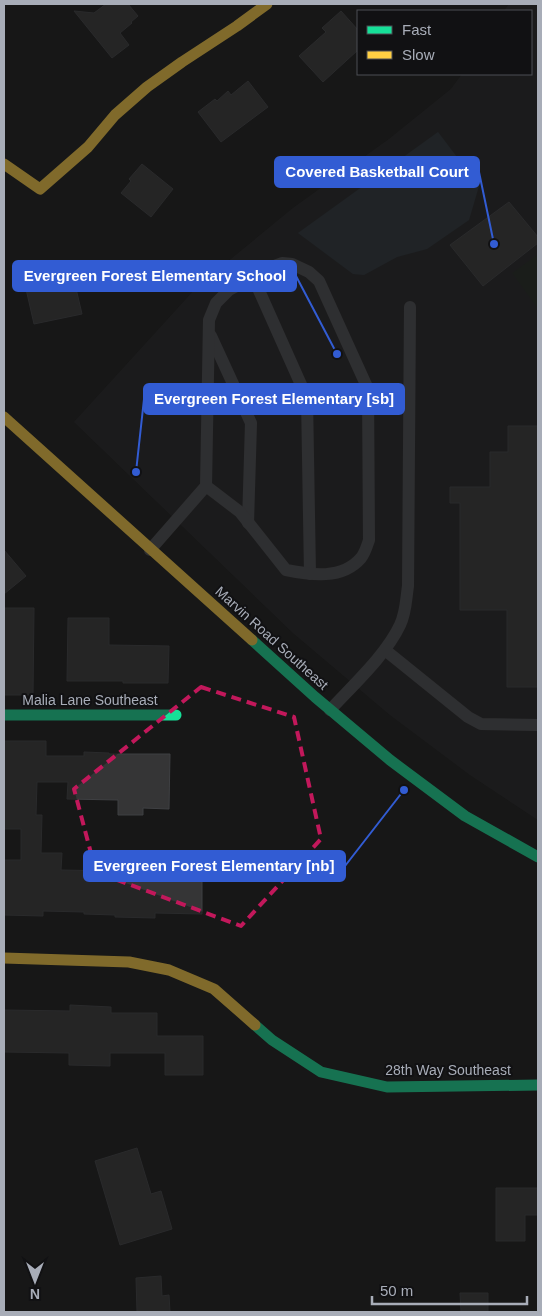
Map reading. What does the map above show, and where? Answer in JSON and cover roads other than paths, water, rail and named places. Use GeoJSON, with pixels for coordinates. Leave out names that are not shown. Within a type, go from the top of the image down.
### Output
{"type":"FeatureCollection","features":[{"type":"Feature","properties":{"kind":"street"},"geometry":{"type":"LineString","coordinates":[[4,164],[40,190],[88,148],[114,115],[147,87],[267,4]]}},
{"type":"Feature","properties":{"kind":"street","name":"Marvin Road Southeast"},"geometry":{"type":"LineString","coordinates":[[4,417],[330,710],[390,760],[465,816],[538,856]]}},
{"type":"Feature","properties":{"kind":"street","name":"Malia Lane Southeast"},"geometry":{"type":"LineString","coordinates":[[4,716],[176,716]]}},
{"type":"Feature","properties":{"kind":"street","name":"28th Way Southeast"},"geometry":{"type":"LineString","coordinates":[[4,958],[129,962],[169,970],[214,989],[272,1040],[321,1072],[387,1087],[538,1085]]}},
{"type":"Feature","properties":{"kind":"lane"},"geometry":{"type":"LineString","coordinates":[[150,550],[206,486],[209,320],[216,303],[229,290],[253,276],[282,263],[292,264],[309,272],[319,281],[368,389],[369,540],[362,557],[349,569],[332,574],[310,574],[286,570],[240,512],[206,486]]}},
{"type":"Feature","properties":{"kind":"lane"},"geometry":{"type":"LineString","coordinates":[[253,276],[307,398],[310,574]]}},
{"type":"Feature","properties":{"kind":"lane"},"geometry":{"type":"LineString","coordinates":[[330,710],[385,650],[400,626],[404,613],[408,586],[410,307]]}},
{"type":"Feature","properties":{"kind":"lane"},"geometry":{"type":"LineString","coordinates":[[209,332],[250,423],[248,523]]}},
{"type":"Feature","properties":{"kind":"lane"},"geometry":{"type":"LineString","coordinates":[[385,650],[468,716],[481,724],[538,725]]}},
{"type":"Feature","properties":{"kind":"place","name":"Covered Basketball Court"},"geometry":{"type":"Point","coordinates":[494,244]}},
{"type":"Feature","properties":{"kind":"place","name":"Evergreen Forest Elementary School"},"geometry":{"type":"Point","coordinates":[337,354]}},
{"type":"Feature","properties":{"kind":"place","name":"Evergreen Forest Elementary [sb]"},"geometry":{"type":"Point","coordinates":[136,472]}},
{"type":"Feature","properties":{"kind":"place","name":"Evergreen Forest Elementary [nb]"},"geometry":{"type":"Point","coordinates":[404,790]}}]}
